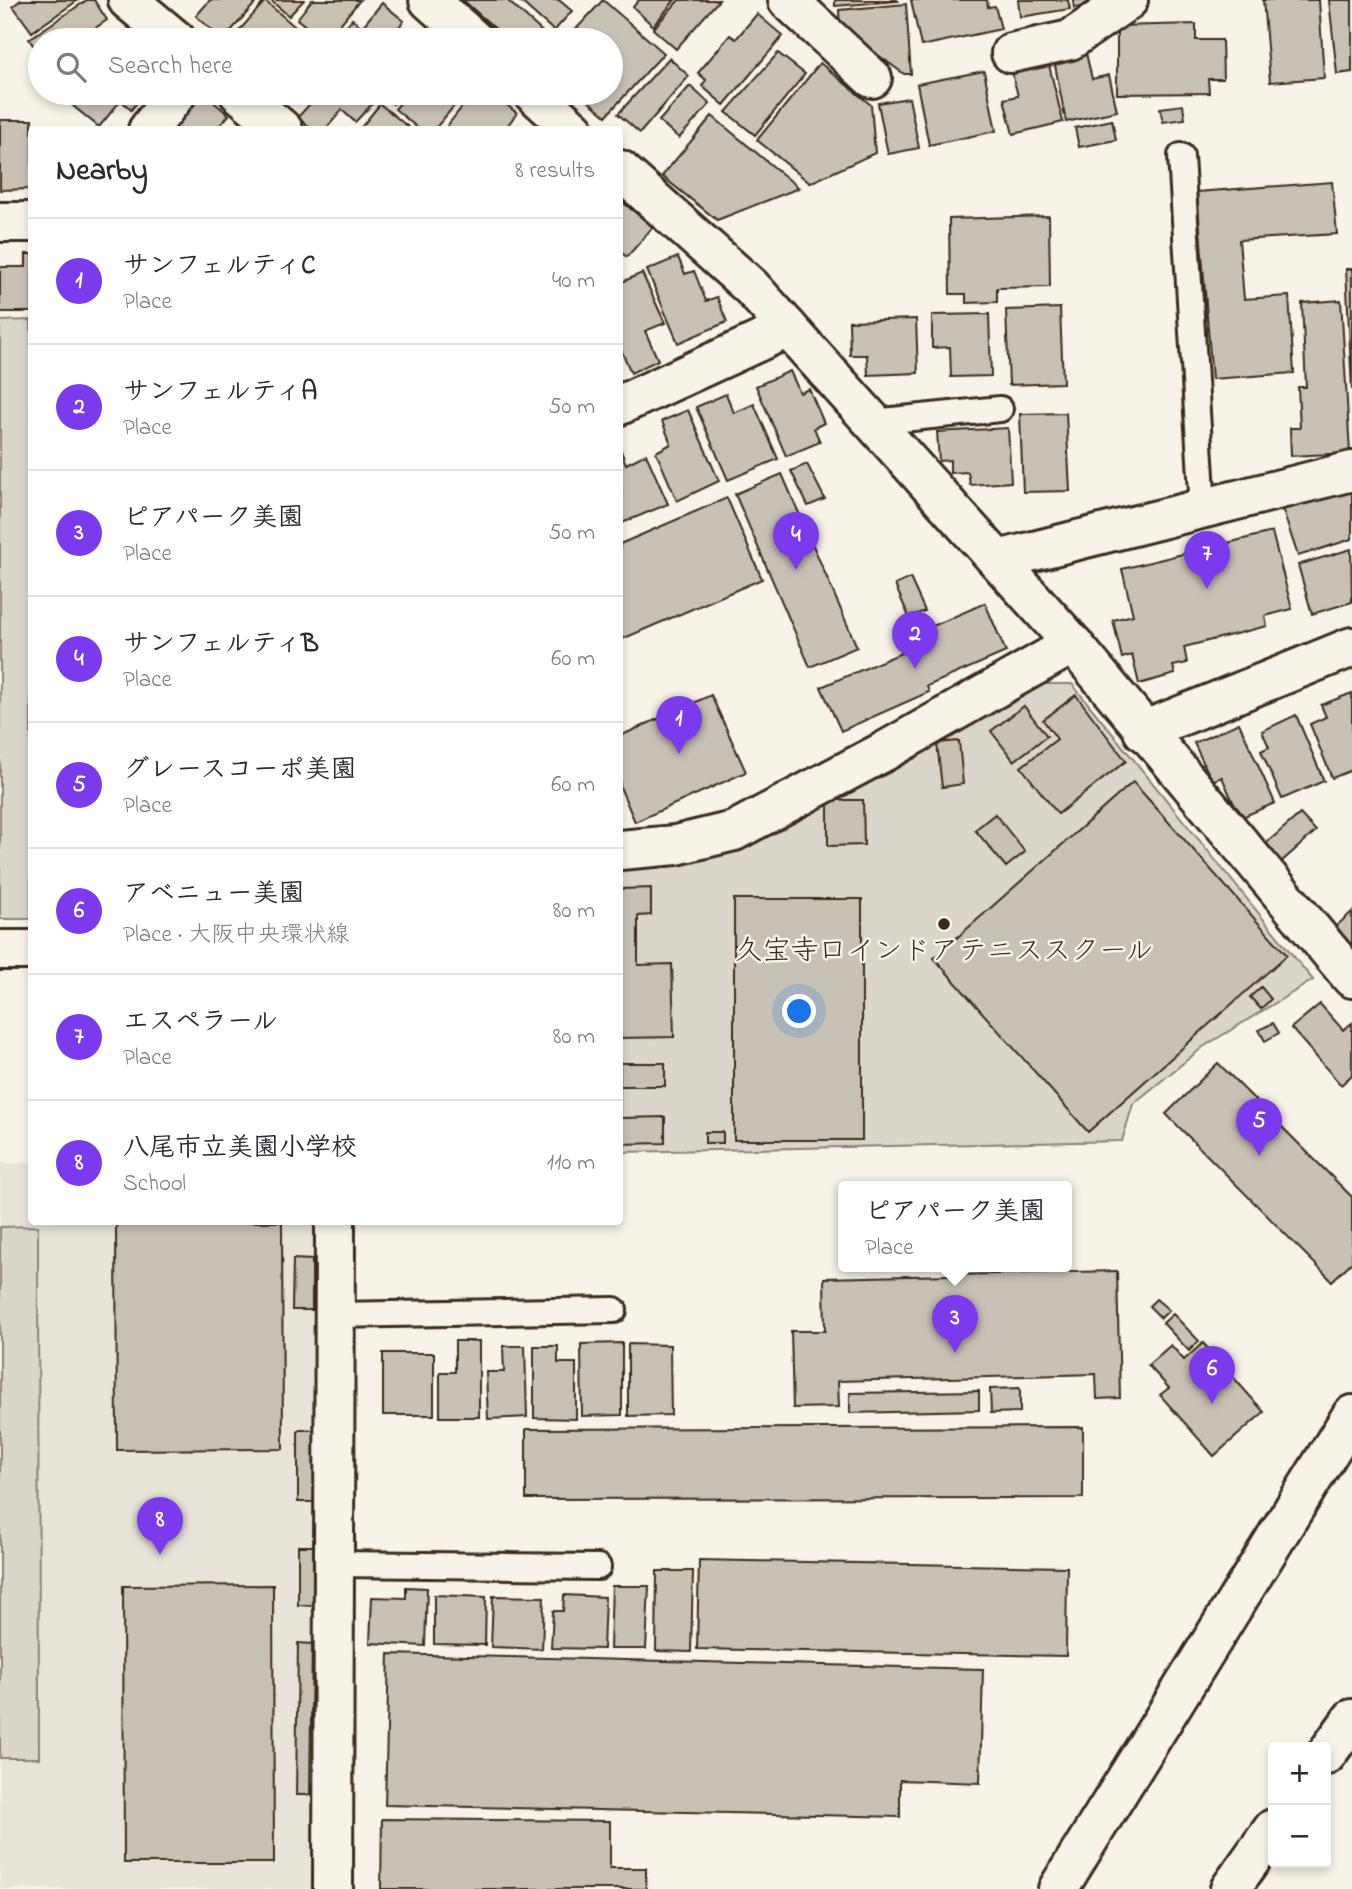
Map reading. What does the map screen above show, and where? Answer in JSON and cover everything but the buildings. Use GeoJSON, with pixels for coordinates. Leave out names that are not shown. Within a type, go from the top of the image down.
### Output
{"type":"FeatureCollection","features":[{"type":"Feature","properties":{"kind":"street"},"geometry":{"type":"LineString","coordinates":[[128,0],[162,28]]}},
{"type":"Feature","properties":{"kind":"street"},"geometry":{"type":"LineString","coordinates":[[429,0],[460,28]]}},
{"type":"Feature","properties":{"kind":"street"},"geometry":{"type":"LineString","coordinates":[[788,0],[872,78]]}},
{"type":"Feature","properties":{"kind":"street"},"geometry":{"type":"LineString","coordinates":[[1011,53],[1070,40],[1128,0]]}},
{"type":"Feature","properties":{"kind":"street"},"geometry":{"type":"LineString","coordinates":[[151,126],[168,105]]}},
{"type":"Feature","properties":{"kind":"street"},"geometry":{"type":"LineString","coordinates":[[254,105],[279,126]]}},
{"type":"Feature","properties":{"kind":"street"},"geometry":{"type":"LineString","coordinates":[[623,173],[751,288],[788,328],[1073,644],[1352,978]]}},
{"type":"Feature","properties":{"kind":"street"},"geometry":{"type":"LineString","coordinates":[[0,222],[28,222]]}},
{"type":"Feature","properties":{"kind":"street"},"geometry":{"type":"LineString","coordinates":[[623,404],[788,328]]}},
{"type":"Feature","properties":{"kind":"street"},"geometry":{"type":"LineString","coordinates":[[998,560],[1352,471]]}},
{"type":"Feature","properties":{"kind":"street"},"geometry":{"type":"LineString","coordinates":[[623,850],[676,845],[734,831],[885,751],[1073,644]]}},
{"type":"Feature","properties":{"kind":"street"},"geometry":{"type":"LineString","coordinates":[[1143,731],[1352,647]]}},
{"type":"Feature","properties":{"kind":"street"},"geometry":{"type":"LineString","coordinates":[[0,950],[28,950]]}},
{"type":"Feature","properties":{"kind":"street"},"geometry":{"type":"LineString","coordinates":[[333,1889],[335,1225]]}},
{"type":"Feature","properties":{"kind":"street"},"geometry":{"type":"LineString","coordinates":[[1058,1889],[1352,1415]]}},
{"type":"Feature","properties":{"kind":"street"},"geometry":{"type":"LineString","coordinates":[[1331,1748],[1352,1719]]}},
{"type":"Feature","properties":{"kind":"street"},"geometry":{"type":"LineString","coordinates":[[1230,1889],[1268,1836]]}},
{"type":"Feature","properties":{"kind":"lane"},"geometry":{"type":"LineString","coordinates":[[1181,156],[1203,508]]}},
{"type":"Feature","properties":{"kind":"lane"},"geometry":{"type":"LineString","coordinates":[[873,422],[999,409]]}},
{"type":"Feature","properties":{"kind":"lane"},"geometry":{"type":"LineString","coordinates":[[334,1315],[614,1310]]}},
{"type":"Feature","properties":{"kind":"lane"},"geometry":{"type":"LineString","coordinates":[[334,1564],[598,1567]]}},
{"type":"Feature","properties":{"kind":"shaded area"},"geometry":{"type":"Polygon","coordinates":[[[28,320],[28,919],[0,919],[0,321],[28,320]]]}},
{"type":"Feature","properties":{"kind":"shaded area","name":"久宝寺口インドアテニススクール"},"geometry":{"type":"Polygon","coordinates":[[[1031,684],[1072,684],[1313,980],[1203,1047],[1133,1104],[1122,1141],[623,1152],[623,867],[1031,684]]]}},
{"type":"Feature","properties":{"kind":"shaded area"},"geometry":{"type":"Polygon","coordinates":[[[0,1163],[28,1163],[28,1225],[320,1225],[318,1889],[0,1889],[0,1163]]]}},
{"type":"Feature","properties":{"kind":"shaded area"},"geometry":{"type":"Polygon","coordinates":[[[38,1226],[39,1758],[0,1758],[0,1227],[38,1226]]]}},
{"type":"Feature","properties":{"kind":"place","name":"サンフェルティB"},"geometry":{"type":"Point","coordinates":[796,570]}},
{"type":"Feature","properties":{"kind":"place","name":"エスペラール"},"geometry":{"type":"Point","coordinates":[1207,589]}},
{"type":"Feature","properties":{"kind":"place","name":"サンフェルティA"},"geometry":{"type":"Point","coordinates":[915,669]}},
{"type":"Feature","properties":{"kind":"place","name":"サンフェルティC"},"geometry":{"type":"Point","coordinates":[679,754]}},
{"type":"Feature","properties":{"kind":"place","name":"久宝寺口インドアテニススクール"},"geometry":{"type":"Point","coordinates":[944,924]}},
{"type":"Feature","properties":{"kind":"place","name":"グレースコーポ美園"},"geometry":{"type":"Point","coordinates":[1259,1156]}},
{"type":"Feature","properties":{"kind":"place","name":"ピアパーク美園"},"geometry":{"type":"Point","coordinates":[955,1353]}},
{"type":"Feature","properties":{"kind":"place","name":"アベニュー美園"},"geometry":{"type":"Point","coordinates":[1212,1404]}},
{"type":"Feature","properties":{"kind":"place","name":"八尾市立美園小学校"},"geometry":{"type":"Point","coordinates":[160,1555]}}]}
